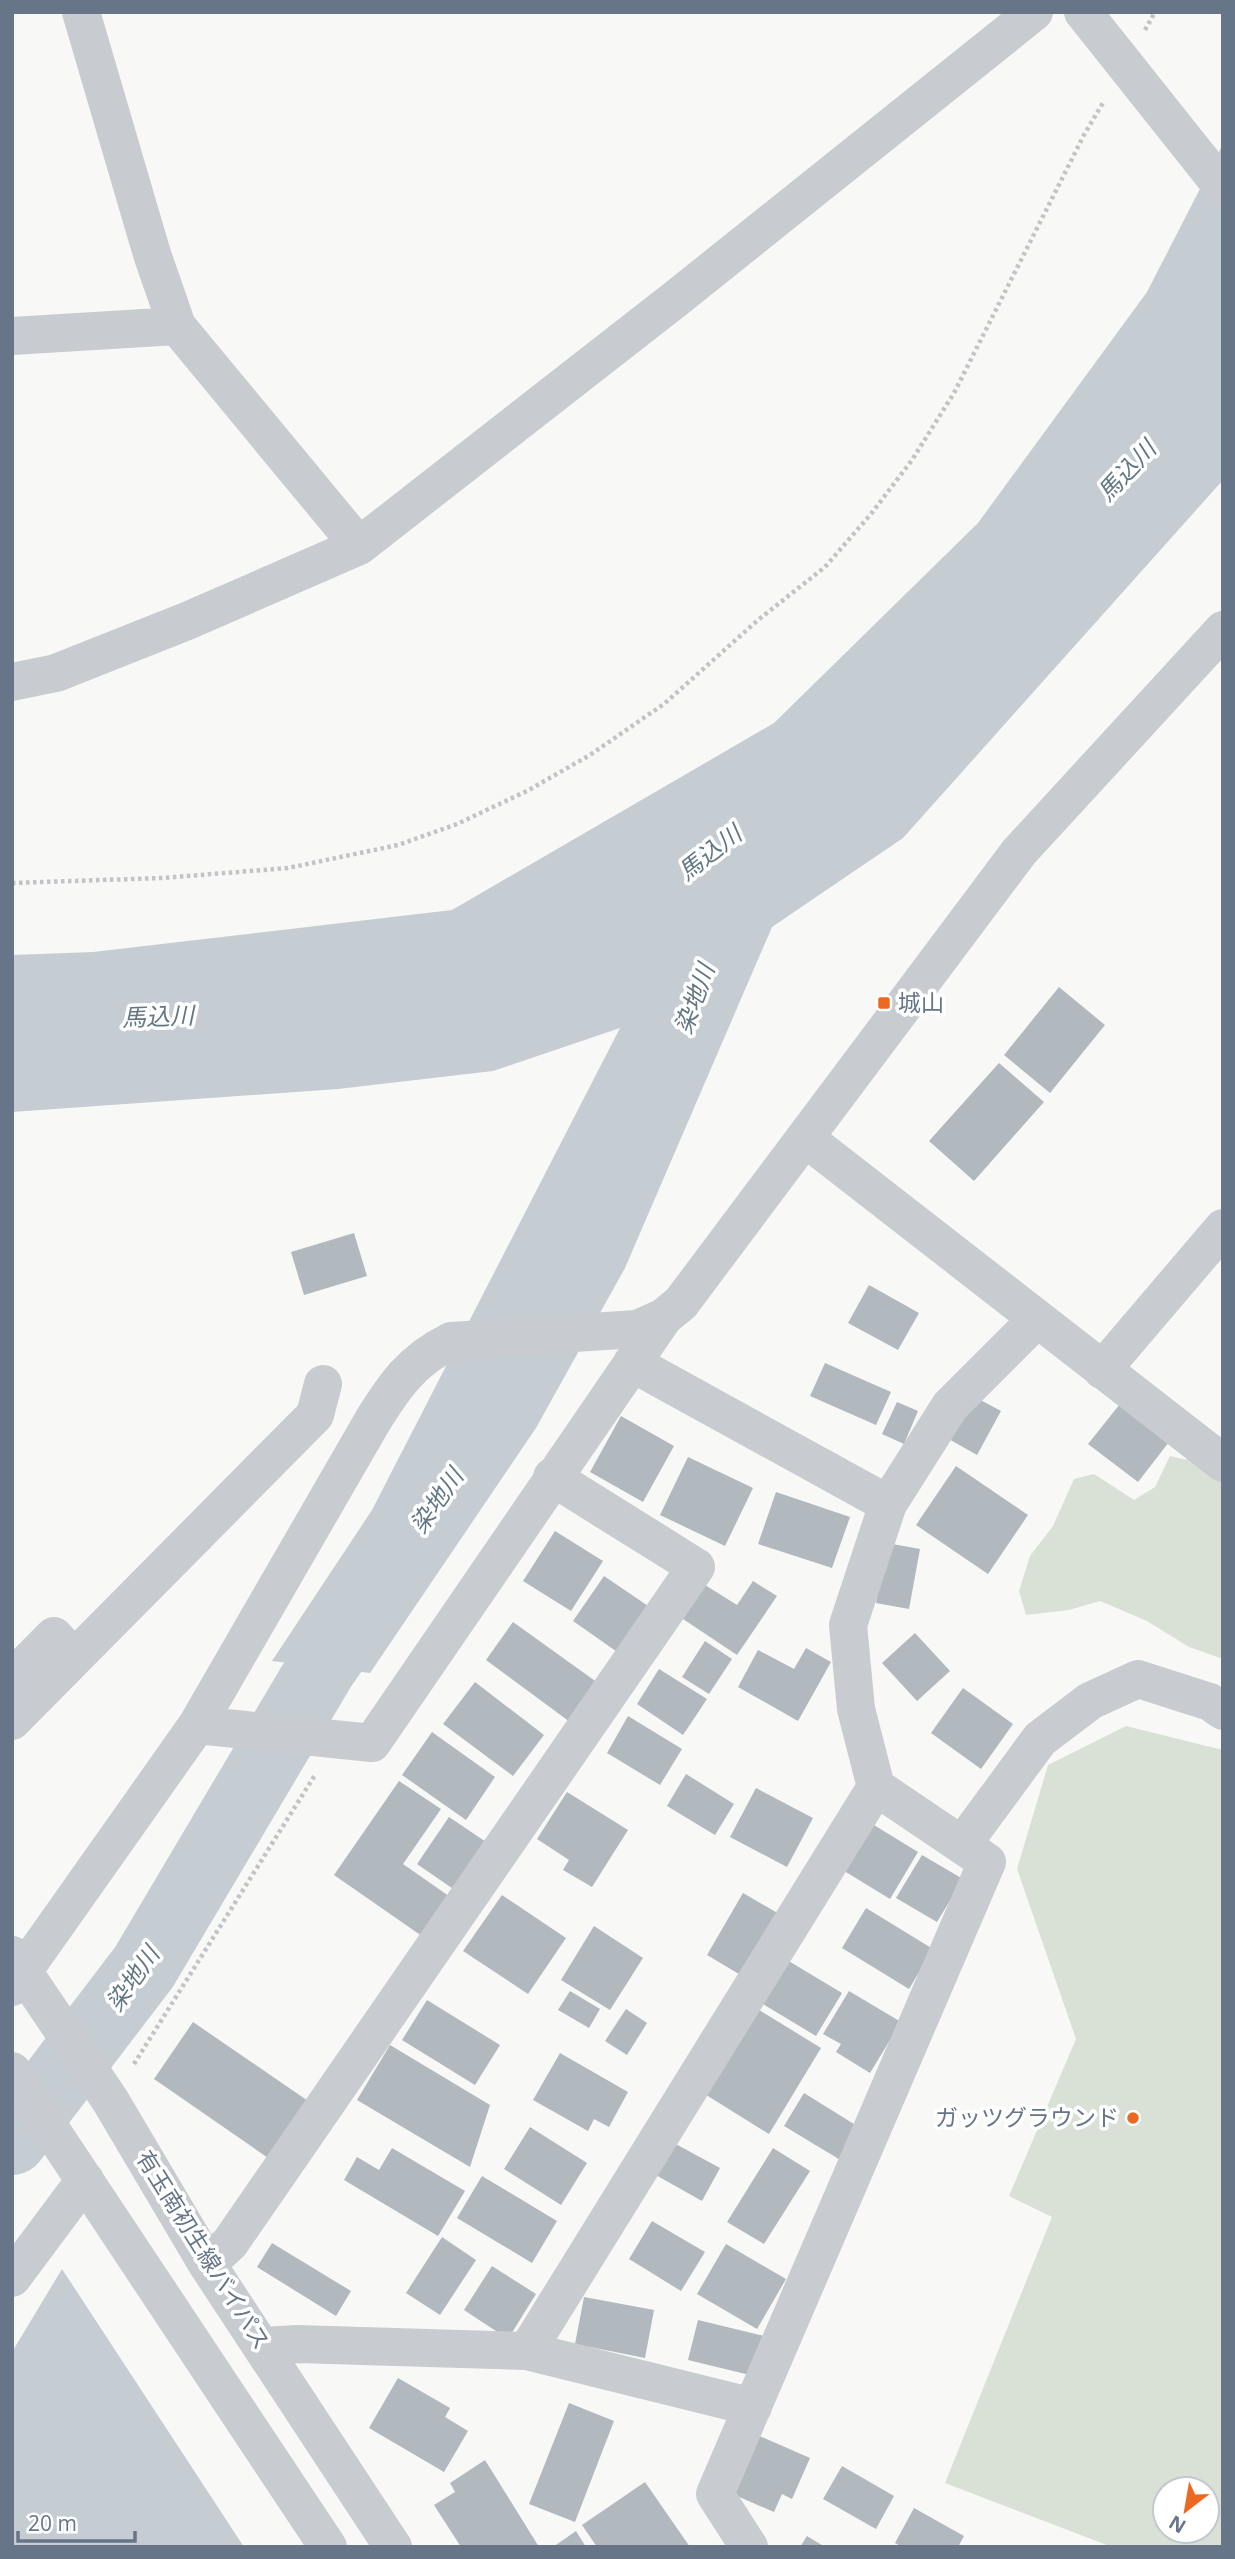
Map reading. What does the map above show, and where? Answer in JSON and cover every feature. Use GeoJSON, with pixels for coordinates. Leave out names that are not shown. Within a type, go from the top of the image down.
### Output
{"type":"FeatureCollection","features":[{"type":"Feature","properties":{"kind":"street"},"geometry":{"type":"LineString","coordinates":[[81,12],[152,254],[177,326],[359,546]]}},
{"type":"Feature","properties":{"kind":"street"},"geometry":{"type":"LineString","coordinates":[[12,682],[68,668],[187,621],[359,546],[667,306],[1034,12]]}},
{"type":"Feature","properties":{"kind":"street"},"geometry":{"type":"LineString","coordinates":[[1083,12],[1223,188]]}},
{"type":"Feature","properties":{"kind":"street"},"geometry":{"type":"LineString","coordinates":[[12,336],[177,326]]}},
{"type":"Feature","properties":{"kind":"street"},"geometry":{"type":"LineString","coordinates":[[197,1725],[372,1743],[552,1477],[623,1347],[637,1329],[664,1317],[681,1303],[1019,852],[1223,630]]}},
{"type":"Feature","properties":{"kind":"street"},"geometry":{"type":"LineString","coordinates":[[805,1138],[1223,1463]]}},
{"type":"Feature","properties":{"kind":"street"},"geometry":{"type":"LineString","coordinates":[[1102,1370],[1223,1228]]}},
{"type":"Feature","properties":{"kind":"street"},"geometry":{"type":"LineString","coordinates":[[749,2547],[715,2494],[986,1862],[876,1787],[856,1709],[848,1625],[888,1504],[950,1406],[1037,1319]]}},
{"type":"Feature","properties":{"kind":"street"},"geometry":{"type":"LineString","coordinates":[[22,1978],[197,1725],[389,1394],[429,1352],[451,1341],[623,1347],[888,1504]]}},
{"type":"Feature","properties":{"kind":"street"},"geometry":{"type":"LineString","coordinates":[[12,1721],[315,1415],[323,1384]]}},
{"type":"Feature","properties":{"kind":"street"},"geometry":{"type":"LineString","coordinates":[[207,2264],[230,2243],[696,1567],[552,1477]]}},
{"type":"Feature","properties":{"kind":"street"},"geometry":{"type":"LineString","coordinates":[[12,1678],[54,1636],[74,1658]]}},
{"type":"Feature","properties":{"kind":"street"},"geometry":{"type":"LineString","coordinates":[[962,1845],[1040,1739],[1090,1701],[1138,1679],[1210,1702],[1223,1711]]}},
{"type":"Feature","properties":{"kind":"street"},"geometry":{"type":"LineString","coordinates":[[527,2351],[876,1787]]}},
{"type":"Feature","properties":{"kind":"street","name":"有玉南初生線バイパス"},"geometry":{"type":"LineString","coordinates":[[22,1978],[118,2087],[207,2264],[393,2547]]}},
{"type":"Feature","properties":{"kind":"street"},"geometry":{"type":"LineString","coordinates":[[12,2071],[328,2547]]}},
{"type":"Feature","properties":{"kind":"street"},"geometry":{"type":"LineString","coordinates":[[12,2278],[77,2169]]}},
{"type":"Feature","properties":{"kind":"street"},"geometry":{"type":"LineString","coordinates":[[263,2346],[297,2344],[527,2351],[753,2407]]}},
{"type":"Feature","properties":{"kind":"path"},"geometry":{"type":"LineString","coordinates":[[12,883],[162,878],[288,868],[398,845],[457,824],[527,791],[590,755],[664,704],[758,620],[825,567],[871,514],[912,460],[954,393],[1084,135],[1124,65]]}},
{"type":"Feature","properties":{"kind":"path"},"geometry":{"type":"LineString","coordinates":[[118,2087],[338,1739]]}},
{"type":"Feature","properties":{"kind":"shaded area"},"geometry":{"type":"Polygon","coordinates":[[[1170,1456],[1197,1462],[1223,1479],[1223,1659],[1189,1647],[1147,1621],[1100,1601],[1069,1610],[1026,1615],[1019,1591],[1030,1556],[1053,1526],[1074,1479],[1094,1474],[1134,1500],[1155,1487],[1170,1456]]]}},
{"type":"Feature","properties":{"kind":"shaded area","name":"ガッツグラウンド"},"geometry":{"type":"Polygon","coordinates":[[[1126,1726],[1223,1750],[1223,2547],[1112,2547],[945,2483],[1052,2217],[1009,2196],[1076,2039],[1017,1869],[1048,1765],[1126,1726]]]}},
{"type":"Feature","properties":{"kind":"water","name":"馬込川"},"geometry":{"type":"Polygon","coordinates":[[[1223,144],[1223,480],[903,838],[772,927],[625,1268],[536,1428],[370,1673],[272,1661],[372,1510],[620,1028],[493,1071],[338,1089],[12,1112],[12,955],[93,952],[452,910],[774,723],[978,523],[1147,292],[1223,144]]]}},
{"type":"Feature","properties":{"kind":"water"},"geometry":{"type":"Polygon","coordinates":[[[62,2269],[244,2547],[12,2547],[12,2352],[62,2269]]]}},
{"type":"Feature","properties":{"kind":"building"},"geometry":{"type":"Polygon","coordinates":[[[1059,987],[1105,1025],[1050,1093],[1004,1055],[1059,987]]]}},
{"type":"Feature","properties":{"kind":"building"},"geometry":{"type":"Polygon","coordinates":[[[999,1063],[1044,1102],[974,1181],[929,1141],[999,1063]]]}},
{"type":"Feature","properties":{"kind":"building"},"geometry":{"type":"Polygon","coordinates":[[[354,1233],[367,1276],[304,1295],[291,1252],[354,1233]]]}},
{"type":"Feature","properties":{"kind":"building"},"geometry":{"type":"Polygon","coordinates":[[[869,1285],[919,1313],[898,1350],[848,1323],[869,1285]]]}},
{"type":"Feature","properties":{"kind":"building"},"geometry":{"type":"Polygon","coordinates":[[[825,1363],[891,1392],[876,1425],[810,1396],[825,1363]]]}},
{"type":"Feature","properties":{"kind":"building"},"geometry":{"type":"Polygon","coordinates":[[[971,1395],[1001,1411],[977,1455],[947,1438],[971,1395]]]}},
{"type":"Feature","properties":{"kind":"building"},"geometry":{"type":"Polygon","coordinates":[[[897,1402],[918,1411],[904,1444],[882,1434],[897,1402]]]}},
{"type":"Feature","properties":{"kind":"building"},"geometry":{"type":"Polygon","coordinates":[[[1120,1404],[1169,1442],[1138,1482],[1088,1444],[1120,1404]]]}},
{"type":"Feature","properties":{"kind":"building"},"geometry":{"type":"Polygon","coordinates":[[[621,1416],[674,1446],[643,1502],[590,1472],[621,1416]]]}},
{"type":"Feature","properties":{"kind":"building"},"geometry":{"type":"Polygon","coordinates":[[[688,1457],[753,1488],[725,1546],[660,1515],[688,1457]]]}},
{"type":"Feature","properties":{"kind":"building"},"geometry":{"type":"Polygon","coordinates":[[[956,1466],[1028,1515],[988,1574],[916,1525],[956,1466]]]}},
{"type":"Feature","properties":{"kind":"building"},"geometry":{"type":"Polygon","coordinates":[[[776,1492],[850,1517],[832,1568],[758,1544],[776,1492]]]}},
{"type":"Feature","properties":{"kind":"building"},"geometry":{"type":"Polygon","coordinates":[[[555,1531],[603,1561],[571,1611],[523,1581],[555,1531]]]}},
{"type":"Feature","properties":{"kind":"building"},"geometry":{"type":"Polygon","coordinates":[[[887,1543],[920,1549],[909,1609],[876,1603],[887,1543]]]}},
{"type":"Feature","properties":{"kind":"building"},"geometry":{"type":"Polygon","coordinates":[[[604,1576],[654,1610],[623,1656],[573,1621],[604,1576]]]}},
{"type":"Feature","properties":{"kind":"building"},"geometry":{"type":"Polygon","coordinates":[[[753,1581],[777,1596],[737,1655],[683,1619],[705,1585],[737,1605],[753,1581]]]}},
{"type":"Feature","properties":{"kind":"building"},"geometry":{"type":"Polygon","coordinates":[[[513,1622],[598,1683],[570,1722],[486,1660],[513,1622]]]}},
{"type":"Feature","properties":{"kind":"building"},"geometry":{"type":"Polygon","coordinates":[[[915,1633],[950,1671],[917,1701],[882,1663],[915,1633]]]}},
{"type":"Feature","properties":{"kind":"building"},"geometry":{"type":"Polygon","coordinates":[[[705,1641],[732,1659],[709,1694],[682,1677],[705,1641]]]}},
{"type":"Feature","properties":{"kind":"building"},"geometry":{"type":"Polygon","coordinates":[[[806,1648],[831,1662],[798,1721],[738,1687],[758,1650],[794,1669],[806,1648]]]}},
{"type":"Feature","properties":{"kind":"building"},"geometry":{"type":"Polygon","coordinates":[[[659,1669],[707,1699],[683,1735],[637,1704],[659,1669]]]}},
{"type":"Feature","properties":{"kind":"building"},"geometry":{"type":"Polygon","coordinates":[[[475,1682],[544,1735],[513,1776],[443,1724],[475,1682]]]}},
{"type":"Feature","properties":{"kind":"building"},"geometry":{"type":"Polygon","coordinates":[[[963,1688],[1013,1724],[981,1769],[931,1733],[963,1688]]]}},
{"type":"Feature","properties":{"kind":"building"},"geometry":{"type":"Polygon","coordinates":[[[628,1716],[682,1749],[660,1785],[607,1753],[628,1716]]]}},
{"type":"Feature","properties":{"kind":"building"},"geometry":{"type":"Polygon","coordinates":[[[432,1732],[495,1777],[466,1820],[402,1775],[432,1732]]]}},
{"type":"Feature","properties":{"kind":"building"},"geometry":{"type":"Polygon","coordinates":[[[686,1774],[734,1804],[715,1835],[667,1806],[686,1774]]]}},
{"type":"Feature","properties":{"kind":"building"},"geometry":{"type":"Polygon","coordinates":[[[399,1781],[441,1809],[403,1864],[456,1901],[429,1941],[334,1875],[399,1781]]]}},
{"type":"Feature","properties":{"kind":"building"},"geometry":{"type":"Polygon","coordinates":[[[756,1788],[813,1818],[787,1867],[730,1837],[756,1788]]]}},
{"type":"Feature","properties":{"kind":"building"},"geometry":{"type":"Polygon","coordinates":[[[567,1792],[628,1830],[592,1887],[563,1870],[569,1860],[537,1839],[567,1792]]]}},
{"type":"Feature","properties":{"kind":"building"},"geometry":{"type":"Polygon","coordinates":[[[449,1817],[495,1848],[462,1895],[417,1864],[449,1817]]]}},
{"type":"Feature","properties":{"kind":"building"},"geometry":{"type":"Polygon","coordinates":[[[869,1822],[918,1852],[890,1899],[841,1869],[869,1822]]]}},
{"type":"Feature","properties":{"kind":"building"},"geometry":{"type":"Polygon","coordinates":[[[922,1855],[963,1879],[937,1922],[896,1898],[922,1855]]]}},
{"type":"Feature","properties":{"kind":"building"},"geometry":{"type":"Polygon","coordinates":[[[743,1893],[781,1915],[744,1977],[707,1955],[743,1893]]]}},
{"type":"Feature","properties":{"kind":"building"},"geometry":{"type":"Polygon","coordinates":[[[502,1895],[566,1938],[528,1994],[463,1951],[502,1895]]]}},
{"type":"Feature","properties":{"kind":"building"},"geometry":{"type":"Polygon","coordinates":[[[866,1908],[933,1949],[909,1989],[842,1948],[866,1908]]]}},
{"type":"Feature","properties":{"kind":"building"},"geometry":{"type":"Polygon","coordinates":[[[594,1926],[643,1958],[610,2010],[561,1980],[594,1926]]]}},
{"type":"Feature","properties":{"kind":"building"},"geometry":{"type":"Polygon","coordinates":[[[787,1960],[842,1993],[816,2036],[761,2003],[787,1960]]]}},
{"type":"Feature","properties":{"kind":"building"},"geometry":{"type":"Polygon","coordinates":[[[570,1991],[600,2009],[589,2028],[558,2010],[570,1991]]]}},
{"type":"Feature","properties":{"kind":"building"},"geometry":{"type":"Polygon","coordinates":[[[849,1991],[901,2022],[870,2073],[836,2052],[841,2044],[823,2034],[849,1991]]]}},
{"type":"Feature","properties":{"kind":"building"},"geometry":{"type":"Polygon","coordinates":[[[427,2000],[500,2045],[475,2085],[402,2040],[427,2000]]]}},
{"type":"Feature","properties":{"kind":"building"},"geometry":{"type":"Polygon","coordinates":[[[756,2008],[821,2048],[769,2134],[703,2093],[756,2008]]]}},
{"type":"Feature","properties":{"kind":"building"},"geometry":{"type":"Polygon","coordinates":[[[626,2009],[647,2023],[627,2055],[605,2041],[626,2009]]]}},
{"type":"Feature","properties":{"kind":"building"},"geometry":{"type":"Polygon","coordinates":[[[193,2022],[311,2103],[271,2160],[154,2079],[193,2022]]]}},
{"type":"Feature","properties":{"kind":"building"},"geometry":{"type":"Polygon","coordinates":[[[390,2045],[490,2105],[470,2167],[357,2100],[390,2045]]]}},
{"type":"Feature","properties":{"kind":"building"},"geometry":{"type":"Polygon","coordinates":[[[560,2053],[628,2092],[609,2127],[594,2119],[588,2131],[533,2100],[560,2053]]]}},
{"type":"Feature","properties":{"kind":"building"},"geometry":{"type":"Polygon","coordinates":[[[804,2093],[862,2129],[842,2161],[784,2126],[804,2093]]]}},
{"type":"Feature","properties":{"kind":"building"},"geometry":{"type":"Polygon","coordinates":[[[530,2127],[587,2163],[561,2205],[504,2169],[530,2127]]]}},
{"type":"Feature","properties":{"kind":"building"},"geometry":{"type":"Polygon","coordinates":[[[672,2142],[720,2168],[702,2201],[654,2174],[672,2142]]]}},
{"type":"Feature","properties":{"kind":"building"},"geometry":{"type":"Polygon","coordinates":[[[392,2148],[465,2191],[438,2236],[344,2180],[357,2157],[379,2170],[392,2148]]]}},
{"type":"Feature","properties":{"kind":"building"},"geometry":{"type":"Polygon","coordinates":[[[773,2148],[810,2171],[764,2244],[727,2222],[773,2148]]]}},
{"type":"Feature","properties":{"kind":"building"},"geometry":{"type":"Polygon","coordinates":[[[482,2176],[557,2221],[532,2263],[457,2218],[482,2176]]]}},
{"type":"Feature","properties":{"kind":"building"},"geometry":{"type":"Polygon","coordinates":[[[652,2221],[705,2252],[681,2291],[629,2259],[652,2221]]]}},
{"type":"Feature","properties":{"kind":"building"},"geometry":{"type":"Polygon","coordinates":[[[442,2237],[476,2260],[440,2315],[406,2293],[442,2237]]]}},
{"type":"Feature","properties":{"kind":"building"},"geometry":{"type":"Polygon","coordinates":[[[272,2243],[351,2291],[336,2316],[257,2267],[272,2243]]]}},
{"type":"Feature","properties":{"kind":"building"},"geometry":{"type":"Polygon","coordinates":[[[726,2244],[786,2279],[757,2329],[697,2294],[726,2244]]]}},
{"type":"Feature","properties":{"kind":"building"},"geometry":{"type":"Polygon","coordinates":[[[492,2266],[536,2294],[508,2339],[464,2310],[492,2266]]]}},
{"type":"Feature","properties":{"kind":"building"},"geometry":{"type":"Polygon","coordinates":[[[584,2297],[654,2310],[645,2358],[575,2344],[584,2297]]]}},
{"type":"Feature","properties":{"kind":"building"},"geometry":{"type":"Polygon","coordinates":[[[698,2320],[768,2337],[758,2377],[688,2360],[698,2320]]]}},
{"type":"Feature","properties":{"kind":"building"},"geometry":{"type":"Polygon","coordinates":[[[398,2378],[450,2408],[445,2417],[468,2431],[444,2472],[369,2428],[398,2378]]]}},
{"type":"Feature","properties":{"kind":"building"},"geometry":{"type":"Polygon","coordinates":[[[569,2403],[614,2421],[575,2522],[529,2504],[569,2403]]]}},
{"type":"Feature","properties":{"kind":"building"},"geometry":{"type":"Polygon","coordinates":[[[755,2434],[810,2458],[792,2499],[782,2494],[774,2512],[730,2493],[755,2434]]]}},
{"type":"Feature","properties":{"kind":"building"},"geometry":{"type":"Polygon","coordinates":[[[485,2460],[539,2547],[461,2547],[434,2505],[455,2492],[450,2483],[485,2460]]]}},
{"type":"Feature","properties":{"kind":"building"},"geometry":{"type":"Polygon","coordinates":[[[842,2466],[894,2496],[876,2529],[823,2499],[842,2466]]]}},
{"type":"Feature","properties":{"kind":"building"},"geometry":{"type":"Polygon","coordinates":[[[645,2482],[690,2547],[597,2547],[582,2525],[645,2482]]]}},
{"type":"Feature","properties":{"kind":"building"},"geometry":{"type":"Polygon","coordinates":[[[914,2508],[964,2536],[958,2547],[902,2547],[895,2543],[914,2508]]]}},
{"type":"Feature","properties":{"kind":"building"},"geometry":{"type":"Polygon","coordinates":[[[576,2531],[586,2547],[553,2547],[576,2531]]]}},
{"type":"Feature","properties":{"kind":"building"},"geometry":{"type":"Polygon","coordinates":[[[807,2536],[825,2547],[800,2547],[807,2536]]]}},
{"type":"Feature","properties":{"kind":"waterway","name":"染地川"},"geometry":{"type":"LineString","coordinates":[[12,2140],[144,1967],[322,1667],[377,1588]]}},
{"type":"Feature","properties":{"kind":"place","name":"城山"},"geometry":{"type":"Point","coordinates":[884,1003]}},
{"type":"Feature","properties":{"kind":"place","name":"ガッツグラウンド"},"geometry":{"type":"Point","coordinates":[1133,2118]}}]}
